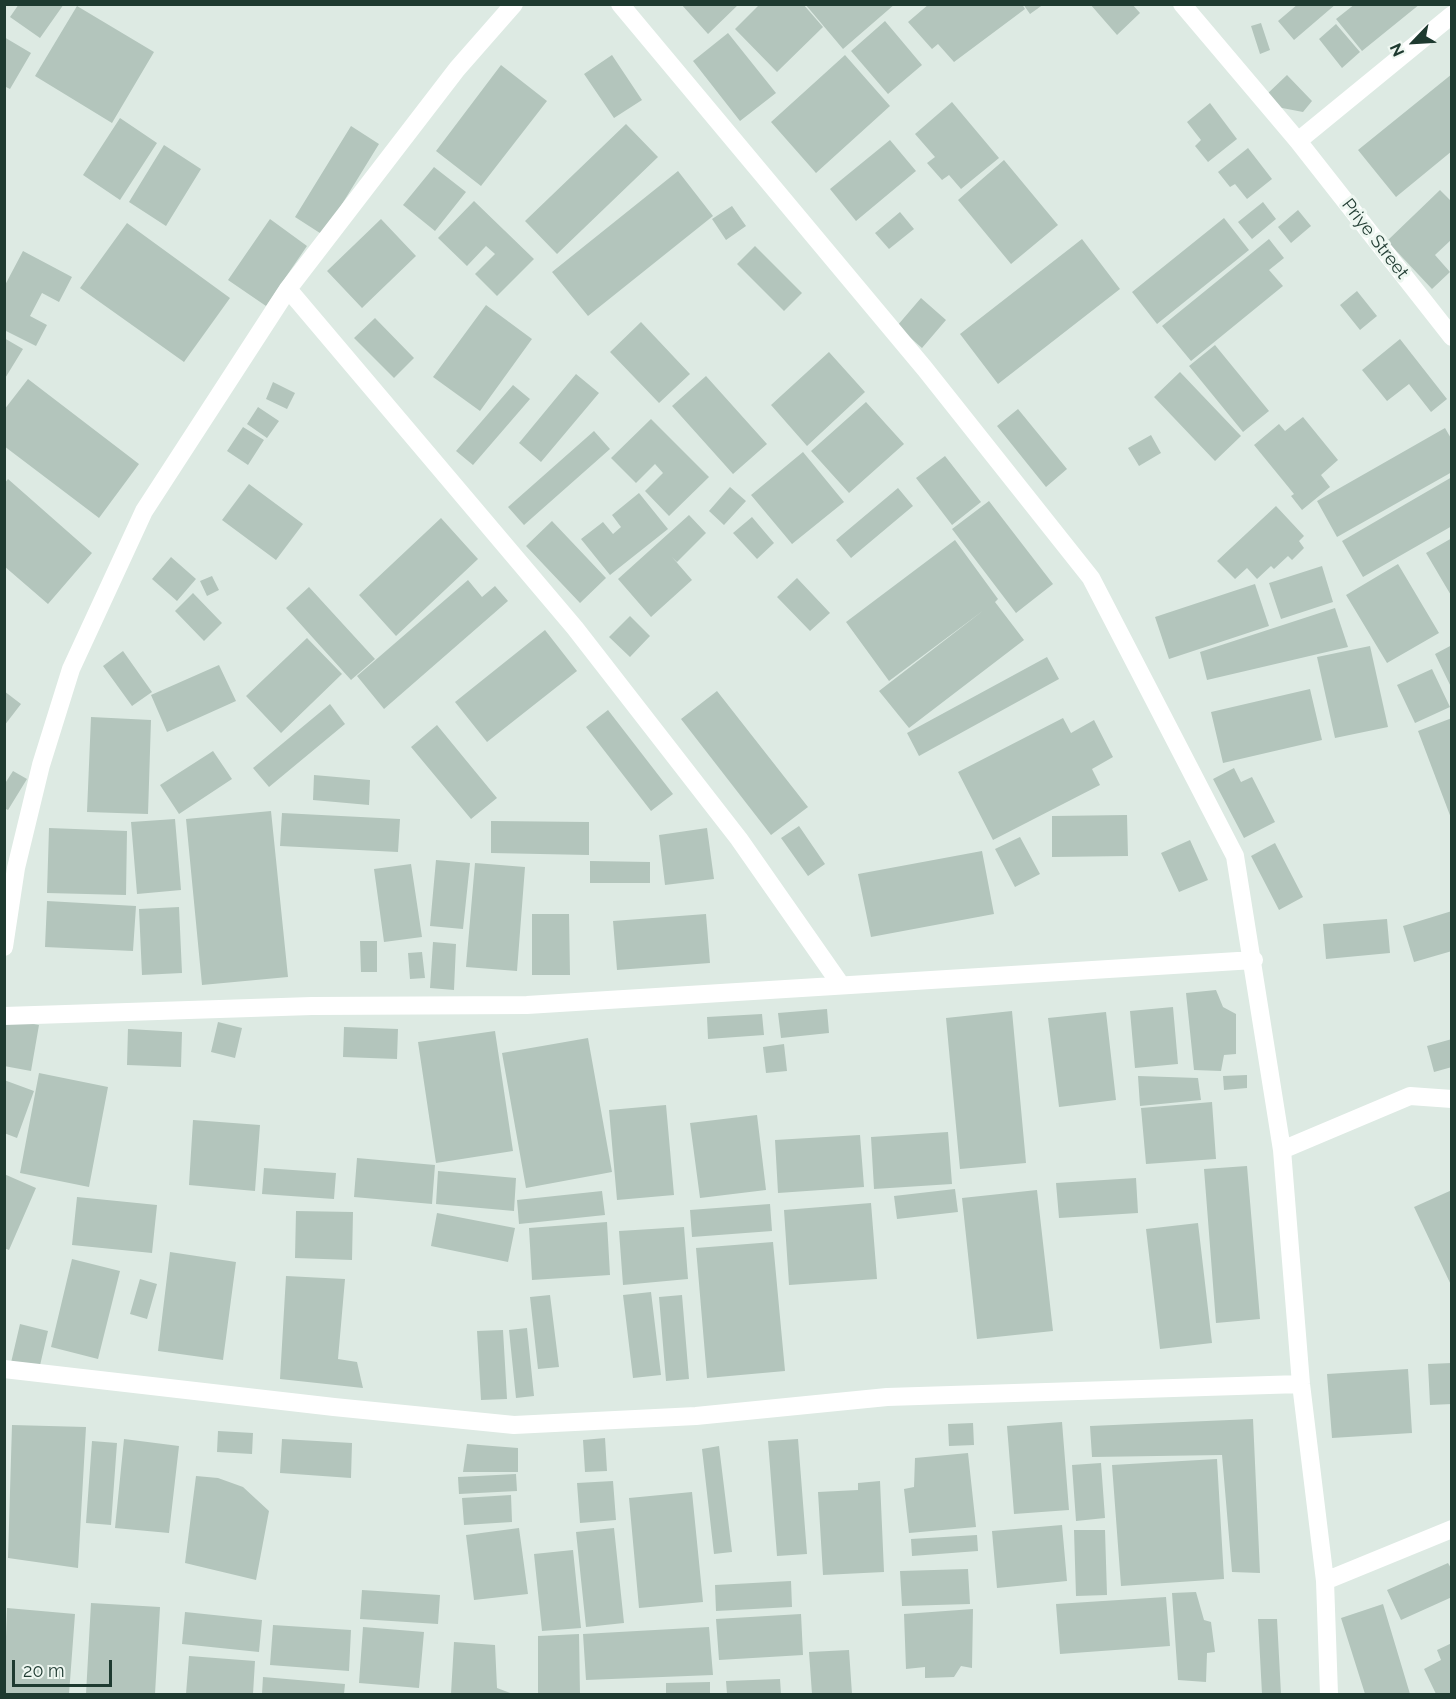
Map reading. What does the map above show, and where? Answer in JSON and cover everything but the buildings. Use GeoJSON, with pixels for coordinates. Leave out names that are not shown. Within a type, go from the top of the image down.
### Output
{"type":"FeatureCollection","features":[{"type":"Feature","properties":{"kind":"street"},"geometry":{"type":"LineString","coordinates":[[4,947],[16,868],[41,765],[70,669],[144,511],[288,290],[457,69],[514,4]]}},
{"type":"Feature","properties":{"kind":"street"},"geometry":{"type":"LineString","coordinates":[[620,4],[925,369],[1091,578],[1235,856],[1254,960],[1282,1150],[1301,1384],[1325,1581],[1329,1695]]}},
{"type":"Feature","properties":{"kind":"street","name":"Priye Street"},"geometry":{"type":"LineString","coordinates":[[1182,4],[1298,141],[1452,337]]}},
{"type":"Feature","properties":{"kind":"street"},"geometry":{"type":"LineString","coordinates":[[1298,141],[1452,15]]}},
{"type":"Feature","properties":{"kind":"street"},"geometry":{"type":"LineString","coordinates":[[288,290],[575,628],[740,839],[841,985]]}},
{"type":"Feature","properties":{"kind":"street"},"geometry":{"type":"LineString","coordinates":[[4,1016],[312,1006],[527,1005],[675,998],[841,985],[1254,960]]}},
{"type":"Feature","properties":{"kind":"street"},"geometry":{"type":"LineString","coordinates":[[1282,1150],[1410,1096],[1452,1099]]}},
{"type":"Feature","properties":{"kind":"street"},"geometry":{"type":"LineString","coordinates":[[4,1369],[322,1406],[513,1425],[696,1416],[887,1397],[1301,1384]]}},
{"type":"Feature","properties":{"kind":"street"},"geometry":{"type":"LineString","coordinates":[[1325,1581],[1452,1529]]}}]}
